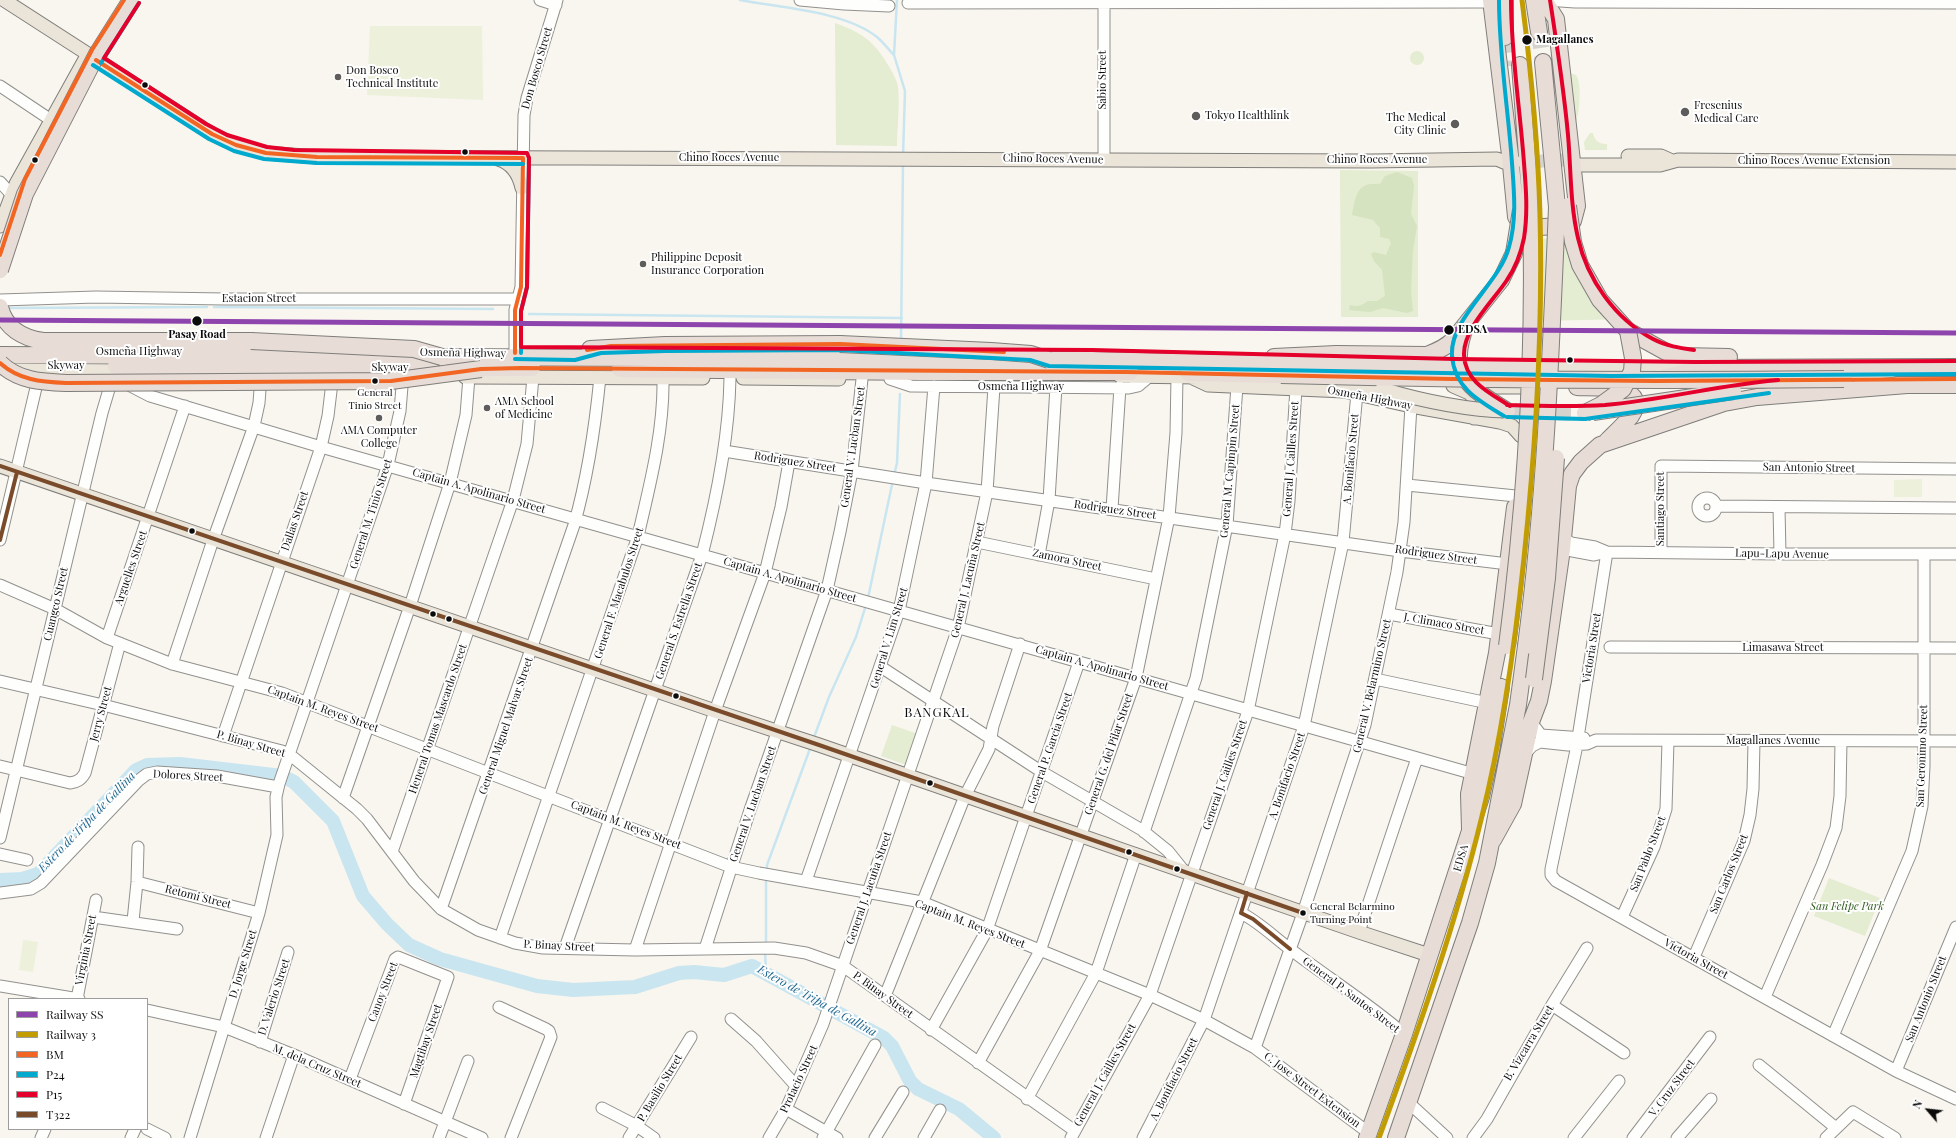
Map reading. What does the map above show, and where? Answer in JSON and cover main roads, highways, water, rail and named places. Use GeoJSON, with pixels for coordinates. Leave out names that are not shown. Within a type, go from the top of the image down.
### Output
{"type":"FeatureCollection","features":[{"type":"Feature","properties":{"kind":"highway"},"geometry":{"type":"LineString","coordinates":[[0,255],[25,179],[92,50],[124,0]]}},
{"type":"Feature","properties":{"kind":"highway"},"geometry":{"type":"LineString","coordinates":[[0,270],[22,201],[31,181],[97,54],[132,0]]}},
{"type":"Feature","properties":{"kind":"highway"},"geometry":{"type":"LineString","coordinates":[[1498,0],[1509,158],[1516,217],[1524,227],[1557,226],[1572,220],[1577,206],[1570,159],[1556,19],[1545,0]]}},
{"type":"Feature","properties":{"kind":"highway"},"geometry":{"type":"LineString","coordinates":[[1498,0],[1510,36]]}},
{"type":"Feature","properties":{"kind":"highway"},"geometry":{"type":"LineString","coordinates":[[1534,0],[1544,31],[1545,0]]}},
{"type":"Feature","properties":{"kind":"highway"},"geometry":{"type":"LineString","coordinates":[[1506,804],[1534,585],[1563,207],[1562,134],[1548,61]]}},
{"type":"Feature","properties":{"kind":"highway","name":"EDSA"},"geometry":{"type":"LineString","coordinates":[[1368,1135],[1404,1034],[1470,829],[1480,797],[1491,751],[1503,640],[1520,534],[1528,421],[1533,316],[1515,66]]}},
{"type":"Feature","properties":{"kind":"highway"},"geometry":{"type":"LineString","coordinates":[[1563,207],[1572,242],[1585,276],[1600,300],[1628,331],[1668,353],[1695,362],[1956,368]]}},
{"type":"Feature","properties":{"kind":"highway"},"geometry":{"type":"LineString","coordinates":[[1239,359],[1336,354],[1427,355],[1442,349],[1451,343],[1500,280],[1511,261],[1520,226],[1526,210]]}},
{"type":"Feature","properties":{"kind":"highway"},"geometry":{"type":"LineString","coordinates":[[0,307],[6,322],[15,331],[28,338],[43,341],[251,341],[414,349],[442,357]]}},
{"type":"Feature","properties":{"kind":"highway"},"geometry":{"type":"LineString","coordinates":[[1466,325],[1458,349],[1461,372],[1472,388],[1507,411]]}},
{"type":"Feature","properties":{"kind":"highway"},"geometry":{"type":"LineString","coordinates":[[1628,331],[1634,364],[1628,381],[1619,393],[1602,405],[1585,413],[1733,391],[1782,386],[1956,385]]}},
{"type":"Feature","properties":{"kind":"highway"},"geometry":{"type":"LineString","coordinates":[[575,354],[590,349],[622,346],[840,344],[907,346],[1031,354],[1049,360]]}},
{"type":"Feature","properties":{"kind":"highway"},"geometry":{"type":"LineString","coordinates":[[1531,722],[1529,704],[1534,679],[1547,578],[1558,425],[1559,390],[1551,349]]}},
{"type":"Feature","properties":{"kind":"highway","name":"Skyway"},"geometry":{"type":"LineString","coordinates":[[0,355],[1049,360],[1611,370],[1956,368]]}},
{"type":"Feature","properties":{"kind":"highway"},"geometry":{"type":"LineString","coordinates":[[1688,416],[1672,408],[1668,403],[1667,396],[1671,383],[1695,362],[1784,359],[1956,359]]}},
{"type":"Feature","properties":{"kind":"highway"},"geometry":{"type":"LineString","coordinates":[[0,365],[14,374],[27,379],[66,383],[391,381],[475,373],[922,372],[1126,372],[1452,379],[1956,379]]}},
{"type":"Feature","properties":{"kind":"highway"},"geometry":{"type":"LineString","coordinates":[[1609,388],[1680,374]]}},
{"type":"Feature","properties":{"kind":"highway"},"geometry":{"type":"LineString","coordinates":[[1606,442],[1724,403],[1757,397],[1907,385]]}},
{"type":"Feature","properties":{"kind":"highway"},"geometry":{"type":"LineString","coordinates":[[1396,1138],[1470,923],[1492,840],[1524,756],[1531,722],[1539,701],[1543,681],[1568,486],[1572,474],[1587,455],[1606,442],[1632,415],[1635,402],[1627,391],[1609,388],[1540,387],[1532,389],[1525,396],[1513,542],[1508,564],[1503,640],[1469,794],[1470,829]]}},
{"type":"Feature","properties":{"kind":"main road","name":"Chino Roces Avenue"},"geometry":{"type":"LineString","coordinates":[[4,0],[212,134],[236,145],[266,153],[317,157],[493,158],[1371,161],[1509,158]]}},
{"type":"Feature","properties":{"kind":"main road"},"geometry":{"type":"LineString","coordinates":[[0,226],[11,194],[51,120],[92,57],[132,0]]}},
{"type":"Feature","properties":{"kind":"main road"},"geometry":{"type":"LineString","coordinates":[[0,280],[25,200],[92,57]]}},
{"type":"Feature","properties":{"kind":"main road"},"geometry":{"type":"LineString","coordinates":[[493,158],[507,162],[513,167],[521,180],[522,188]]}},
{"type":"Feature","properties":{"kind":"main road","name":"Chino Roces Avenue Extension"},"geometry":{"type":"LineString","coordinates":[[1570,159],[1660,165],[1672,160],[1956,162]]}},
{"type":"Feature","properties":{"kind":"main road","name":"Osmeña Highway"},"geometry":{"type":"LineString","coordinates":[[0,350],[1092,356],[1239,359],[1368,364],[1695,362]]}},
{"type":"Feature","properties":{"kind":"main road"},"geometry":{"type":"LineString","coordinates":[[1368,364],[1407,376],[1453,386],[1469,393],[1479,403],[1480,410],[1474,418]]}},
{"type":"Feature","properties":{"kind":"main road","name":"Osmeña Highway"},"geometry":{"type":"LineString","coordinates":[[0,370],[262,371],[403,374],[475,373],[533,377],[663,378],[890,379],[909,375],[1177,376],[1294,379],[1382,389],[1450,406],[1483,411],[1507,411]]}},
{"type":"Feature","properties":{"kind":"main road","name":"Osmeña Highway"},"geometry":{"type":"LineString","coordinates":[[1191,377],[1208,385],[1323,389],[1357,394],[1507,424],[1517,430],[1521,436]]}},
{"type":"Feature","properties":{"kind":"main road"},"geometry":{"type":"LineString","coordinates":[[1453,386],[1540,387]]}},
{"type":"Feature","properties":{"kind":"main road"},"geometry":{"type":"LineString","coordinates":[[0,466],[82,496],[813,743],[1303,913],[1429,955]]}},
{"type":"Feature","properties":{"kind":"waterway"},"geometry":{"type":"LineString","coordinates":[[740,0],[812,12],[847,21],[863,28],[877,37],[894,55]]}},
{"type":"Feature","properties":{"kind":"waterway"},"geometry":{"type":"LineString","coordinates":[[897,0],[894,55],[905,91],[903,156]]}},
{"type":"Feature","properties":{"kind":"waterway"},"geometry":{"type":"LineString","coordinates":[[901,342],[903,163]]}},
{"type":"Feature","properties":{"kind":"waterway"},"geometry":{"type":"LineString","coordinates":[[6,308],[207,307]]}},
{"type":"Feature","properties":{"kind":"waterway"},"geometry":{"type":"LineString","coordinates":[[214,307],[493,309]]}},
{"type":"Feature","properties":{"kind":"waterway"},"geometry":{"type":"LineString","coordinates":[[529,314],[902,318]]}},
{"type":"Feature","properties":{"kind":"waterway"},"geometry":{"type":"LineString","coordinates":[[894,475],[897,463],[900,394]]}},
{"type":"Feature","properties":{"kind":"waterway"},"geometry":{"type":"LineString","coordinates":[[868,598],[893,480]]}},
{"type":"Feature","properties":{"kind":"waterway"},"geometry":{"type":"LineString","coordinates":[[813,740],[829,697],[856,637],[866,605]]}},
{"type":"Feature","properties":{"kind":"waterway"},"geometry":{"type":"LineString","coordinates":[[767,872],[767,865],[811,746]]}},
{"type":"Feature","properties":{"kind":"waterway","name":"Estero de Tripa de Gallina"},"geometry":{"type":"LineString","coordinates":[[0,880],[22,879],[38,874],[136,770],[147,765],[180,764],[282,776],[294,782],[333,821],[363,896],[387,924],[409,945],[440,959],[537,986],[573,990],[635,987],[679,973],[694,972],[724,975],[752,966],[884,1038],[892,1046],[910,1081],[918,1089],[959,1109],[994,1138]]}},
{"type":"Feature","properties":{"kind":"waterway"},"geometry":{"type":"LineString","coordinates":[[766,877],[766,946]]}},
{"type":"Feature","properties":{"kind":"waterway"},"geometry":{"type":"LineString","coordinates":[[765,951],[766,972]]}},
{"type":"Feature","properties":{"kind":"tunnel"},"geometry":{"type":"LineString","coordinates":[[1539,32],[1543,62]]}},
{"type":"Feature","properties":{"kind":"tunnel"},"geometry":{"type":"LineString","coordinates":[[1505,37],[1509,66]]}},
{"type":"Feature","properties":{"kind":"tunnel"},"geometry":{"type":"LineString","coordinates":[[1519,162],[1567,160]]}},
{"type":"Feature","properties":{"kind":"tunnel"},"geometry":{"type":"LineString","coordinates":[[1507,411],[1585,413]]}},
{"type":"Feature","properties":{"kind":"rail line","name":"3"},"geometry":{"type":"LineString","coordinates":[[1379,1138],[1435,978],[1472,857],[1496,752],[1508,688],[1517,623],[1532,472],[1538,386],[1541,258],[1538,161],[1522,0]]}},
{"type":"Feature","properties":{"kind":"rail line","name":"SS"},"geometry":{"type":"LineString","coordinates":[[0,320],[1956,333]]}},
{"type":"Feature","properties":{"kind":"place","name":"Magallanes"},"geometry":{"type":"Point","coordinates":[1527,40]}},
{"type":"Feature","properties":{"kind":"place","name":"Don Bosco Technical Institute"},"geometry":{"type":"Point","coordinates":[338,77]}},
{"type":"Feature","properties":{"kind":"place","name":"Fresenius Medical Care"},"geometry":{"type":"Point","coordinates":[1685,112]}},
{"type":"Feature","properties":{"kind":"place","name":"Tokyo Healthlink"},"geometry":{"type":"Point","coordinates":[1196,116]}},
{"type":"Feature","properties":{"kind":"place","name":"The Medical City Clinic"},"geometry":{"type":"Point","coordinates":[1455,124]}},
{"type":"Feature","properties":{"kind":"place","name":"Philippine Deposit Insurance Corporation"},"geometry":{"type":"Point","coordinates":[643,264]}},
{"type":"Feature","properties":{"kind":"place","name":"Pasay Road"},"geometry":{"type":"Point","coordinates":[197,321]}},
{"type":"Feature","properties":{"kind":"place","name":"EDSA"},"geometry":{"type":"Point","coordinates":[1449,330]}},
{"type":"Feature","properties":{"kind":"place","name":"General Tinio Street"},"geometry":{"type":"Point","coordinates":[375,381]}},
{"type":"Feature","properties":{"kind":"place","name":"AMA School of Medicine"},"geometry":{"type":"Point","coordinates":[487,408]}},
{"type":"Feature","properties":{"kind":"place","name":"AMA Computer College"},"geometry":{"type":"Point","coordinates":[379,418]}},
{"type":"Feature","properties":{"kind":"place","name":"General Belarmino Turning Point"},"geometry":{"type":"Point","coordinates":[1303,913]}},
{"type":"Feature","properties":{"kind":"district","name":"BANGKAL"},"geometry":{"type":"Point","coordinates":[937,713]}},
{"type":"Feature","properties":{"kind":"park label","name":"San Felipe Park"},"geometry":{"type":"Point","coordinates":[1847,907]}}]}
